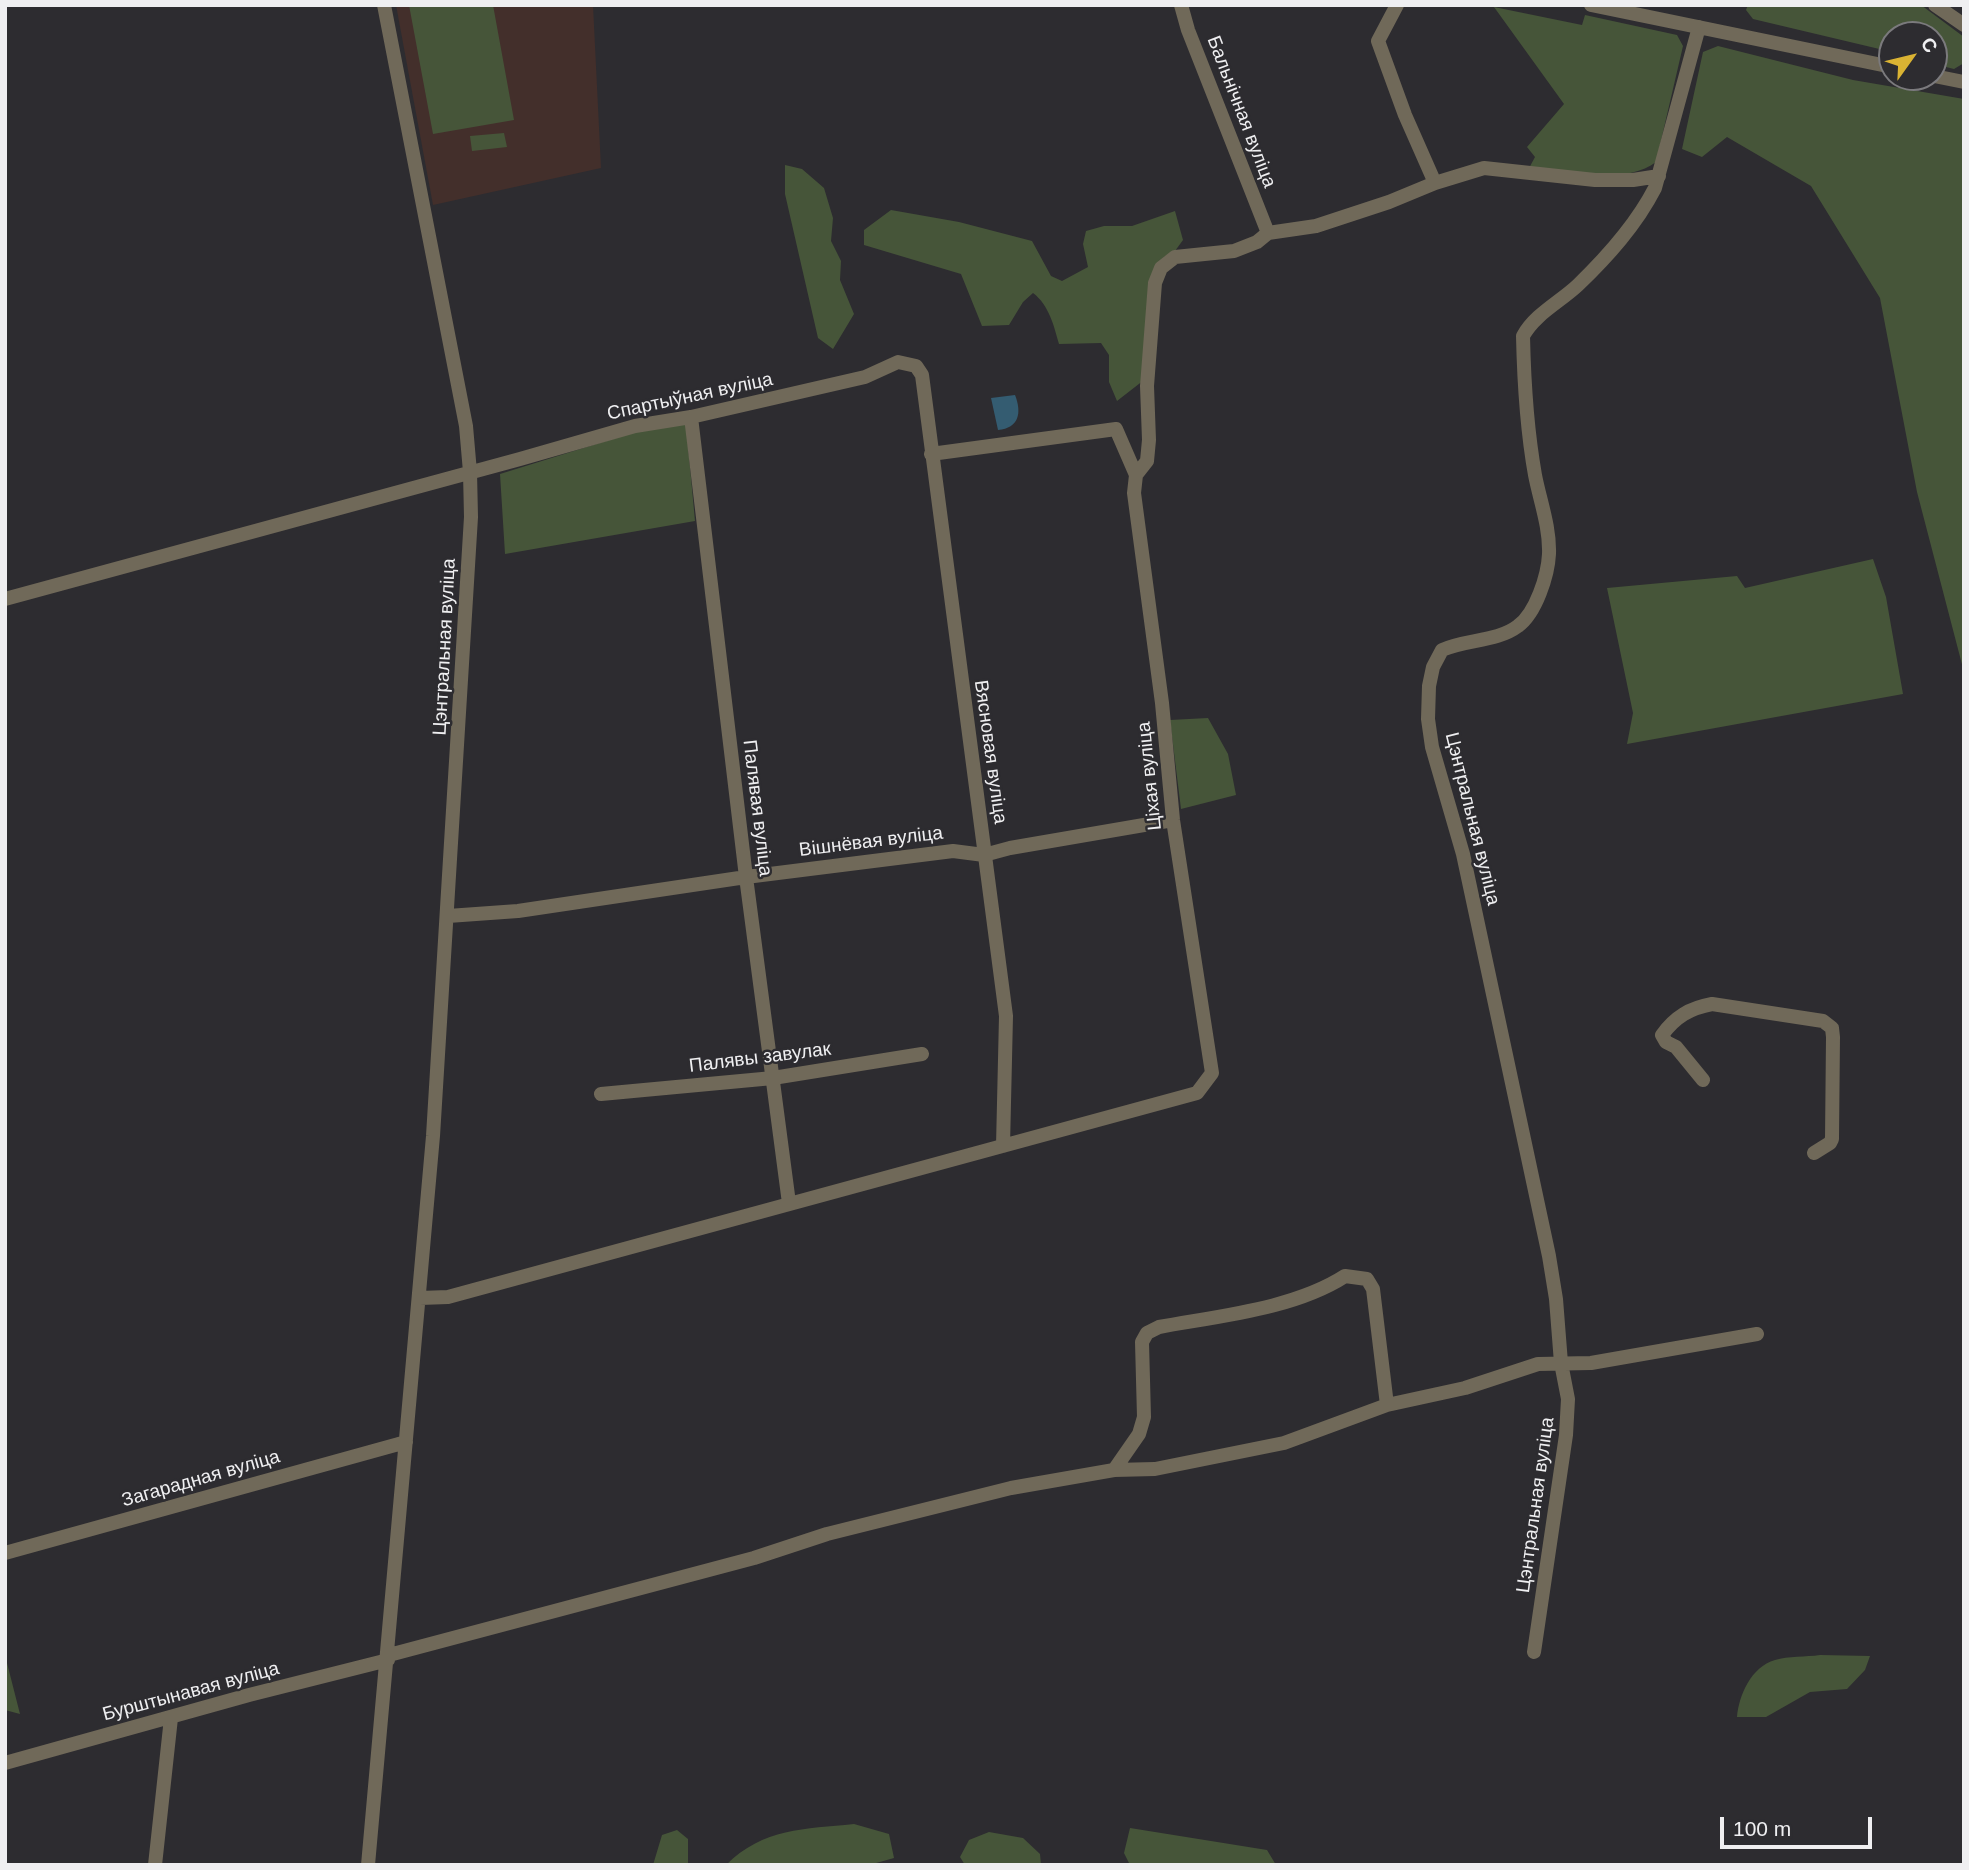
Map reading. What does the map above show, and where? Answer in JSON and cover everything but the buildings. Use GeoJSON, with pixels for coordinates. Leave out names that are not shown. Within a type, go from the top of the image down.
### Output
{"type":"FeatureCollection","features":[{"type":"Feature","properties":{"kind":"street","name":"Цэнтральная вуліца"},"geometry":{"type":"LineString","coordinates":[[369,1865],[420,1298],[448,916],[469,573],[470,472],[463,412],[384,5]]}},
{"type":"Feature","properties":{"kind":"street","name":"Бальнічная вуліца"},"geometry":{"type":"LineString","coordinates":[[1181,5],[1188,30],[1268,233]]}},
{"type":"Feature","properties":{"kind":"street"},"geometry":{"type":"LineString","coordinates":[[1397,5],[1378,41],[1405,115],[1435,183]]}},
{"type":"Feature","properties":{"kind":"street"},"geometry":{"type":"LineString","coordinates":[[1591,5],[1878,64]]}},
{"type":"Feature","properties":{"kind":"street"},"geometry":{"type":"LineString","coordinates":[[1935,5],[1964,25]]}},
{"type":"Feature","properties":{"kind":"street"},"geometry":{"type":"LineString","coordinates":[[931,454],[1116,429],[1136,475],[1147,461],[1147,386],[1155,283],[1161,268],[1175,257],[1234,251],[1257,242],[1268,233],[1316,226],[1484,168],[1595,180],[1657,182],[1699,27]]}},
{"type":"Feature","properties":{"kind":"street","name":"Цэнтральная вуліца"},"geometry":{"type":"LineString","coordinates":[[1534,1652],[1568,1416],[1566,1383],[1561,1363],[1556,1299],[1542,1223],[1463,855],[1432,747],[1428,697],[1433,667],[1442,650],[1507,633],[1520,625],[1531,613],[1543,584],[1549,555],[1533,458],[1522,336],[1533,321],[1576,286],[1618,243],[1643,210],[1657,182]]}},
{"type":"Feature","properties":{"kind":"street","name":"Спартыўная вуліца"},"geometry":{"type":"LineString","coordinates":[[5,599],[635,426],[691,417],[865,377],[898,362],[916,366]]}},
{"type":"Feature","properties":{"kind":"street","name":"Вясновая вуліца"},"geometry":{"type":"LineString","coordinates":[[916,366],[922,375],[1006,1016],[1003,1146]]}},
{"type":"Feature","properties":{"kind":"street","name":"Палявая вуліца"},"geometry":{"type":"LineString","coordinates":[[691,417],[746,877],[789,1203]]}},
{"type":"Feature","properties":{"kind":"street","name":"Ціхая вуліца"},"geometry":{"type":"LineString","coordinates":[[1003,1146],[1197,1093],[1212,1073],[1173,820],[1162,703],[1134,493],[1136,475]]}},
{"type":"Feature","properties":{"kind":"street","name":"Вішнёвая вуліца"},"geometry":{"type":"LineString","coordinates":[[448,916],[518,911],[746,877],[953,851],[984,855],[1010,848],[1173,820]]}},
{"type":"Feature","properties":{"kind":"street"},"geometry":{"type":"LineString","coordinates":[[1703,1080],[1676,1047],[1666,1042],[1662,1035],[1671,1022],[1695,1007],[1712,1004],[1823,1021],[1832,1028],[1833,1037],[1832,1139],[1814,1153]]}},
{"type":"Feature","properties":{"kind":"street","name":"Палявы завулак"},"geometry":{"type":"LineString","coordinates":[[601,1094],[773,1078],[922,1054]]}},
{"type":"Feature","properties":{"kind":"street"},"geometry":{"type":"LineString","coordinates":[[420,1298],[448,1297],[1003,1146]]}},
{"type":"Feature","properties":{"kind":"street"},"geometry":{"type":"LineString","coordinates":[[1114,1470],[1139,1434],[1144,1417],[1142,1342],[1147,1333],[1159,1327],[1257,1308],[1325,1289],[1345,1276],[1367,1279],[1373,1289],[1387,1405],[1465,1388],[1538,1364],[1591,1363],[1757,1334]]}},
{"type":"Feature","properties":{"kind":"street","name":"Бурштынавая вуліца"},"geometry":{"type":"LineString","coordinates":[[5,1763],[754,1558],[827,1534],[1012,1488],[1114,1470],[1155,1469],[1284,1443],[1387,1405]]}},
{"type":"Feature","properties":{"kind":"street","name":"Загарадная вуліца"},"geometry":{"type":"LineString","coordinates":[[5,1553],[406,1442]]}},
{"type":"Feature","properties":{"kind":"street"},"geometry":{"type":"LineString","coordinates":[[155,1865],[171,1718]]}},
{"type":"Feature","properties":{"kind":"shaded area"},"geometry":{"type":"Polygon","coordinates":[[[396,5],[593,5],[601,168],[433,205],[396,5]]]}},
{"type":"Feature","properties":{"kind":"green space"},"geometry":{"type":"Polygon","coordinates":[[[409,5],[493,5],[514,120],[433,134],[409,5]]]}},
{"type":"Feature","properties":{"kind":"green space"},"geometry":{"type":"Polygon","coordinates":[[[1748,5],[1921,5],[1942,21],[1878,21],[1878,49],[1753,19],[1746,10],[1748,5]]]}},
{"type":"Feature","properties":{"kind":"green space"},"geometry":{"type":"Polygon","coordinates":[[[1494,7],[1582,25],[1585,15],[1677,35],[1683,46],[1656,162],[1644,169],[1612,175],[1528,170],[1535,157],[1527,147],[1564,104],[1494,7]]]}},
{"type":"Feature","properties":{"kind":"green space"},"geometry":{"type":"Polygon","coordinates":[[[1948,25],[1964,37],[1964,63],[1954,69],[1948,68],[1948,25]]]}},
{"type":"Feature","properties":{"kind":"green space"},"geometry":{"type":"Polygon","coordinates":[[[1718,46],[1878,84],[1878,91],[1917,91],[1964,99],[1964,672],[1917,492],[1880,298],[1811,186],[1727,137],[1702,157],[1682,149],[1703,52],[1718,46]]]}},
{"type":"Feature","properties":{"kind":"green space"},"geometry":{"type":"Polygon","coordinates":[[[504,133],[507,147],[472,151],[470,136],[504,133]]]}},
{"type":"Feature","properties":{"kind":"green space"},"geometry":{"type":"Polygon","coordinates":[[[785,165],[802,169],[824,188],[833,218],[831,241],[841,261],[840,280],[854,314],[833,349],[818,338],[785,194],[785,165]]]}},
{"type":"Feature","properties":{"kind":"green space"},"geometry":{"type":"Polygon","coordinates":[[[891,210],[959,222],[1032,241],[1051,276],[1062,281],[1088,267],[1083,244],[1086,231],[1104,226],[1132,226],[1175,211],[1183,240],[1175,251],[1164,257],[1144,380],[1117,401],[1109,382],[1109,355],[1101,343],[1059,344],[1047,310],[1033,293],[1023,302],[1009,325],[982,326],[961,274],[864,245],[864,230],[891,210]]]}},
{"type":"Feature","properties":{"kind":"green space"},"geometry":{"type":"Polygon","coordinates":[[[686,424],[695,521],[505,554],[500,474],[638,431],[686,424]]]}},
{"type":"Feature","properties":{"kind":"green space"},"geometry":{"type":"Polygon","coordinates":[[[1873,559],[1886,597],[1903,694],[1627,744],[1633,713],[1607,588],[1737,576],[1745,588],[1873,559]]]}},
{"type":"Feature","properties":{"kind":"green space"},"geometry":{"type":"Polygon","coordinates":[[[1208,718],[1228,754],[1236,795],[1181,809],[1170,720],[1208,718]]]}},
{"type":"Feature","properties":{"kind":"green space"},"geometry":{"type":"Polygon","coordinates":[[[1820,1655],[1870,1656],[1865,1670],[1847,1689],[1810,1692],[1766,1717],[1737,1717],[1744,1691],[1759,1669],[1780,1659],[1820,1655]]]}},
{"type":"Feature","properties":{"kind":"green space"},"geometry":{"type":"Polygon","coordinates":[[[7,1663],[20,1714],[5,1710],[7,1663]]]}},
{"type":"Feature","properties":{"kind":"green space"},"geometry":{"type":"Polygon","coordinates":[[[854,1824],[889,1834],[894,1858],[869,1865],[726,1865],[740,1853],[770,1837],[802,1829],[854,1824]]]}},
{"type":"Feature","properties":{"kind":"green space"},"geometry":{"type":"Polygon","coordinates":[[[1130,1828],[1267,1850],[1276,1865],[1130,1865],[1124,1853],[1130,1828]]]}},
{"type":"Feature","properties":{"kind":"green space"},"geometry":{"type":"Polygon","coordinates":[[[677,1830],[688,1839],[688,1865],[653,1865],[662,1835],[677,1830]]]}},
{"type":"Feature","properties":{"kind":"green space"},"geometry":{"type":"Polygon","coordinates":[[[989,1832],[1023,1838],[1040,1854],[1041,1865],[965,1865],[960,1857],[969,1840],[989,1832]]]}},
{"type":"Feature","properties":{"kind":"water"},"geometry":{"type":"Polygon","coordinates":[[[1015,395],[1017,419],[1005,429],[998,430],[991,398],[1015,395]]]}}]}
